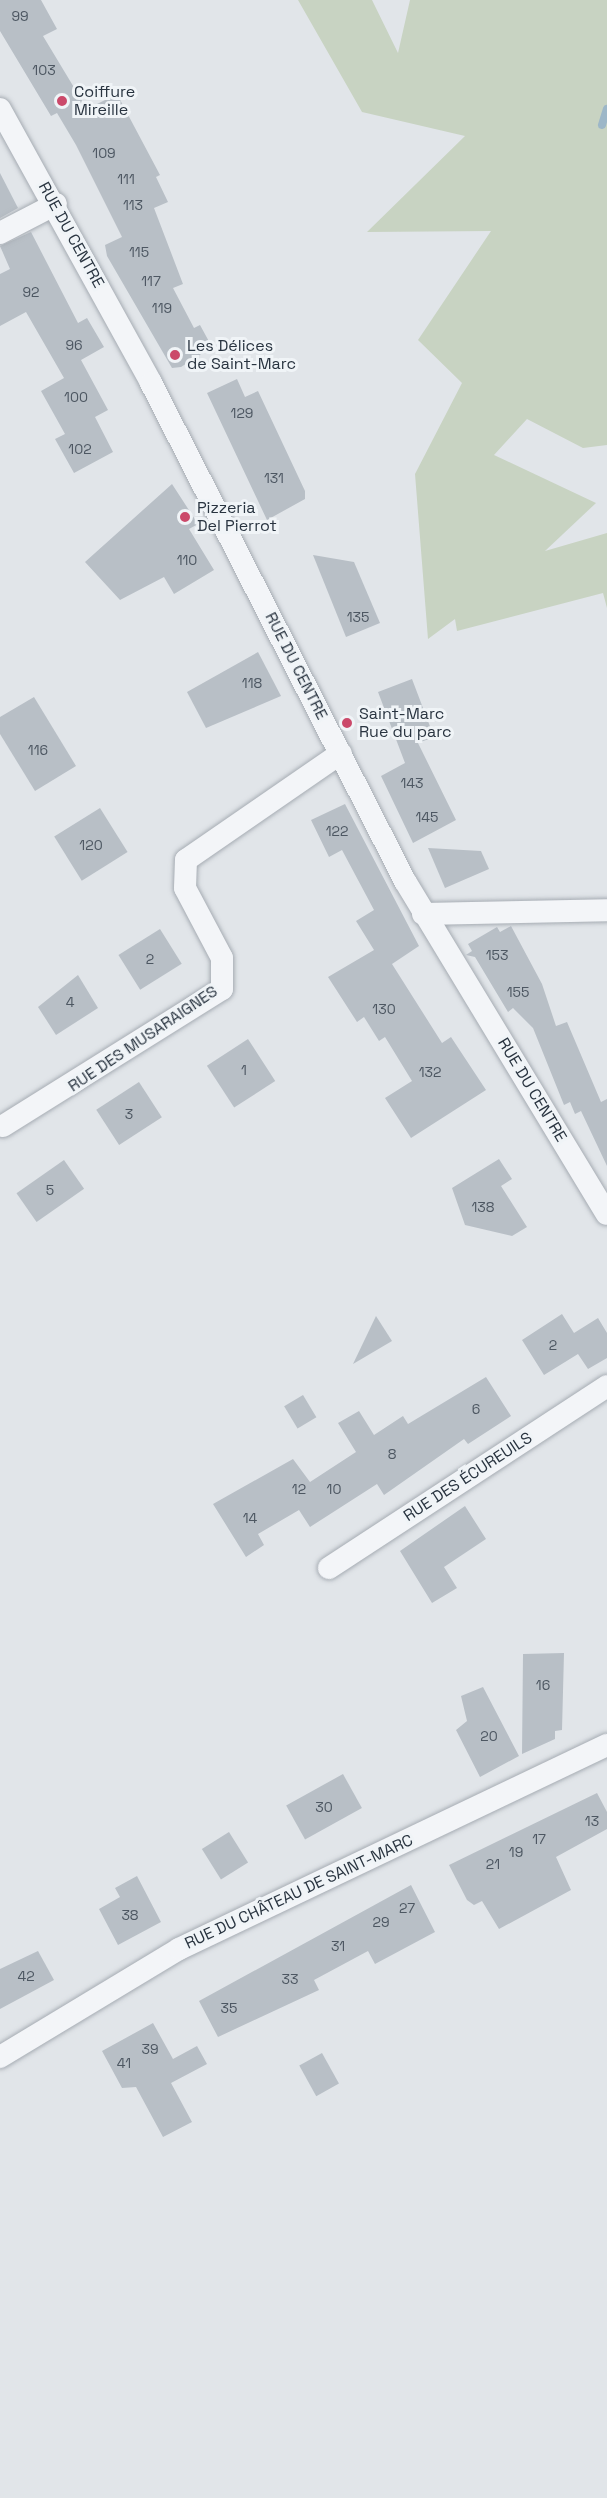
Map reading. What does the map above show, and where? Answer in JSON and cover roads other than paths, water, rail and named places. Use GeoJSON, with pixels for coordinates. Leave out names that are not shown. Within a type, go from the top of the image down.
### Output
{"type":"FeatureCollection","features":[{"type":"Feature","properties":{"kind":"street","name":"RUE DU CENTRE"},"geometry":{"type":"LineString","coordinates":[[0,109],[56,204],[423,914],[607,1214]]}},
{"type":"Feature","properties":{"kind":"street"},"geometry":{"type":"LineString","coordinates":[[0,233],[56,204]]}},
{"type":"Feature","properties":{"kind":"street","name":"RUE DES MUSARAIGNES"},"geometry":{"type":"LineString","coordinates":[[3,1126],[222,989],[222,958],[185,888],[186,860],[341,753]]}},
{"type":"Feature","properties":{"kind":"street"},"geometry":{"type":"LineString","coordinates":[[423,914],[607,910]]}},
{"type":"Feature","properties":{"kind":"street","name":"RUE DES ÉCUREUILS"},"geometry":{"type":"LineString","coordinates":[[329,1568],[607,1386]]}},
{"type":"Feature","properties":{"kind":"street","name":"RUE DU CHÂTEAU DE SAINT-MARC"},"geometry":{"type":"LineString","coordinates":[[0,2057],[179,1949],[607,1746]]}},
{"type":"Feature","properties":{"kind":"waterway"},"geometry":{"type":"LineString","coordinates":[[602,125],[607,109]]}},
{"type":"Feature","properties":{"kind":"place","name":"Coiffure Mireille"},"geometry":{"type":"Point","coordinates":[62,101]}},
{"type":"Feature","properties":{"kind":"place","name":"Les Délices de Saint-Marc"},"geometry":{"type":"Point","coordinates":[175,355]}},
{"type":"Feature","properties":{"kind":"place","name":"Pizzeria Del Pierrot"},"geometry":{"type":"Point","coordinates":[185,517]}},
{"type":"Feature","properties":{"kind":"place","name":"Saint-Marc Rue du parc"},"geometry":{"type":"Point","coordinates":[347,723]}}]}
